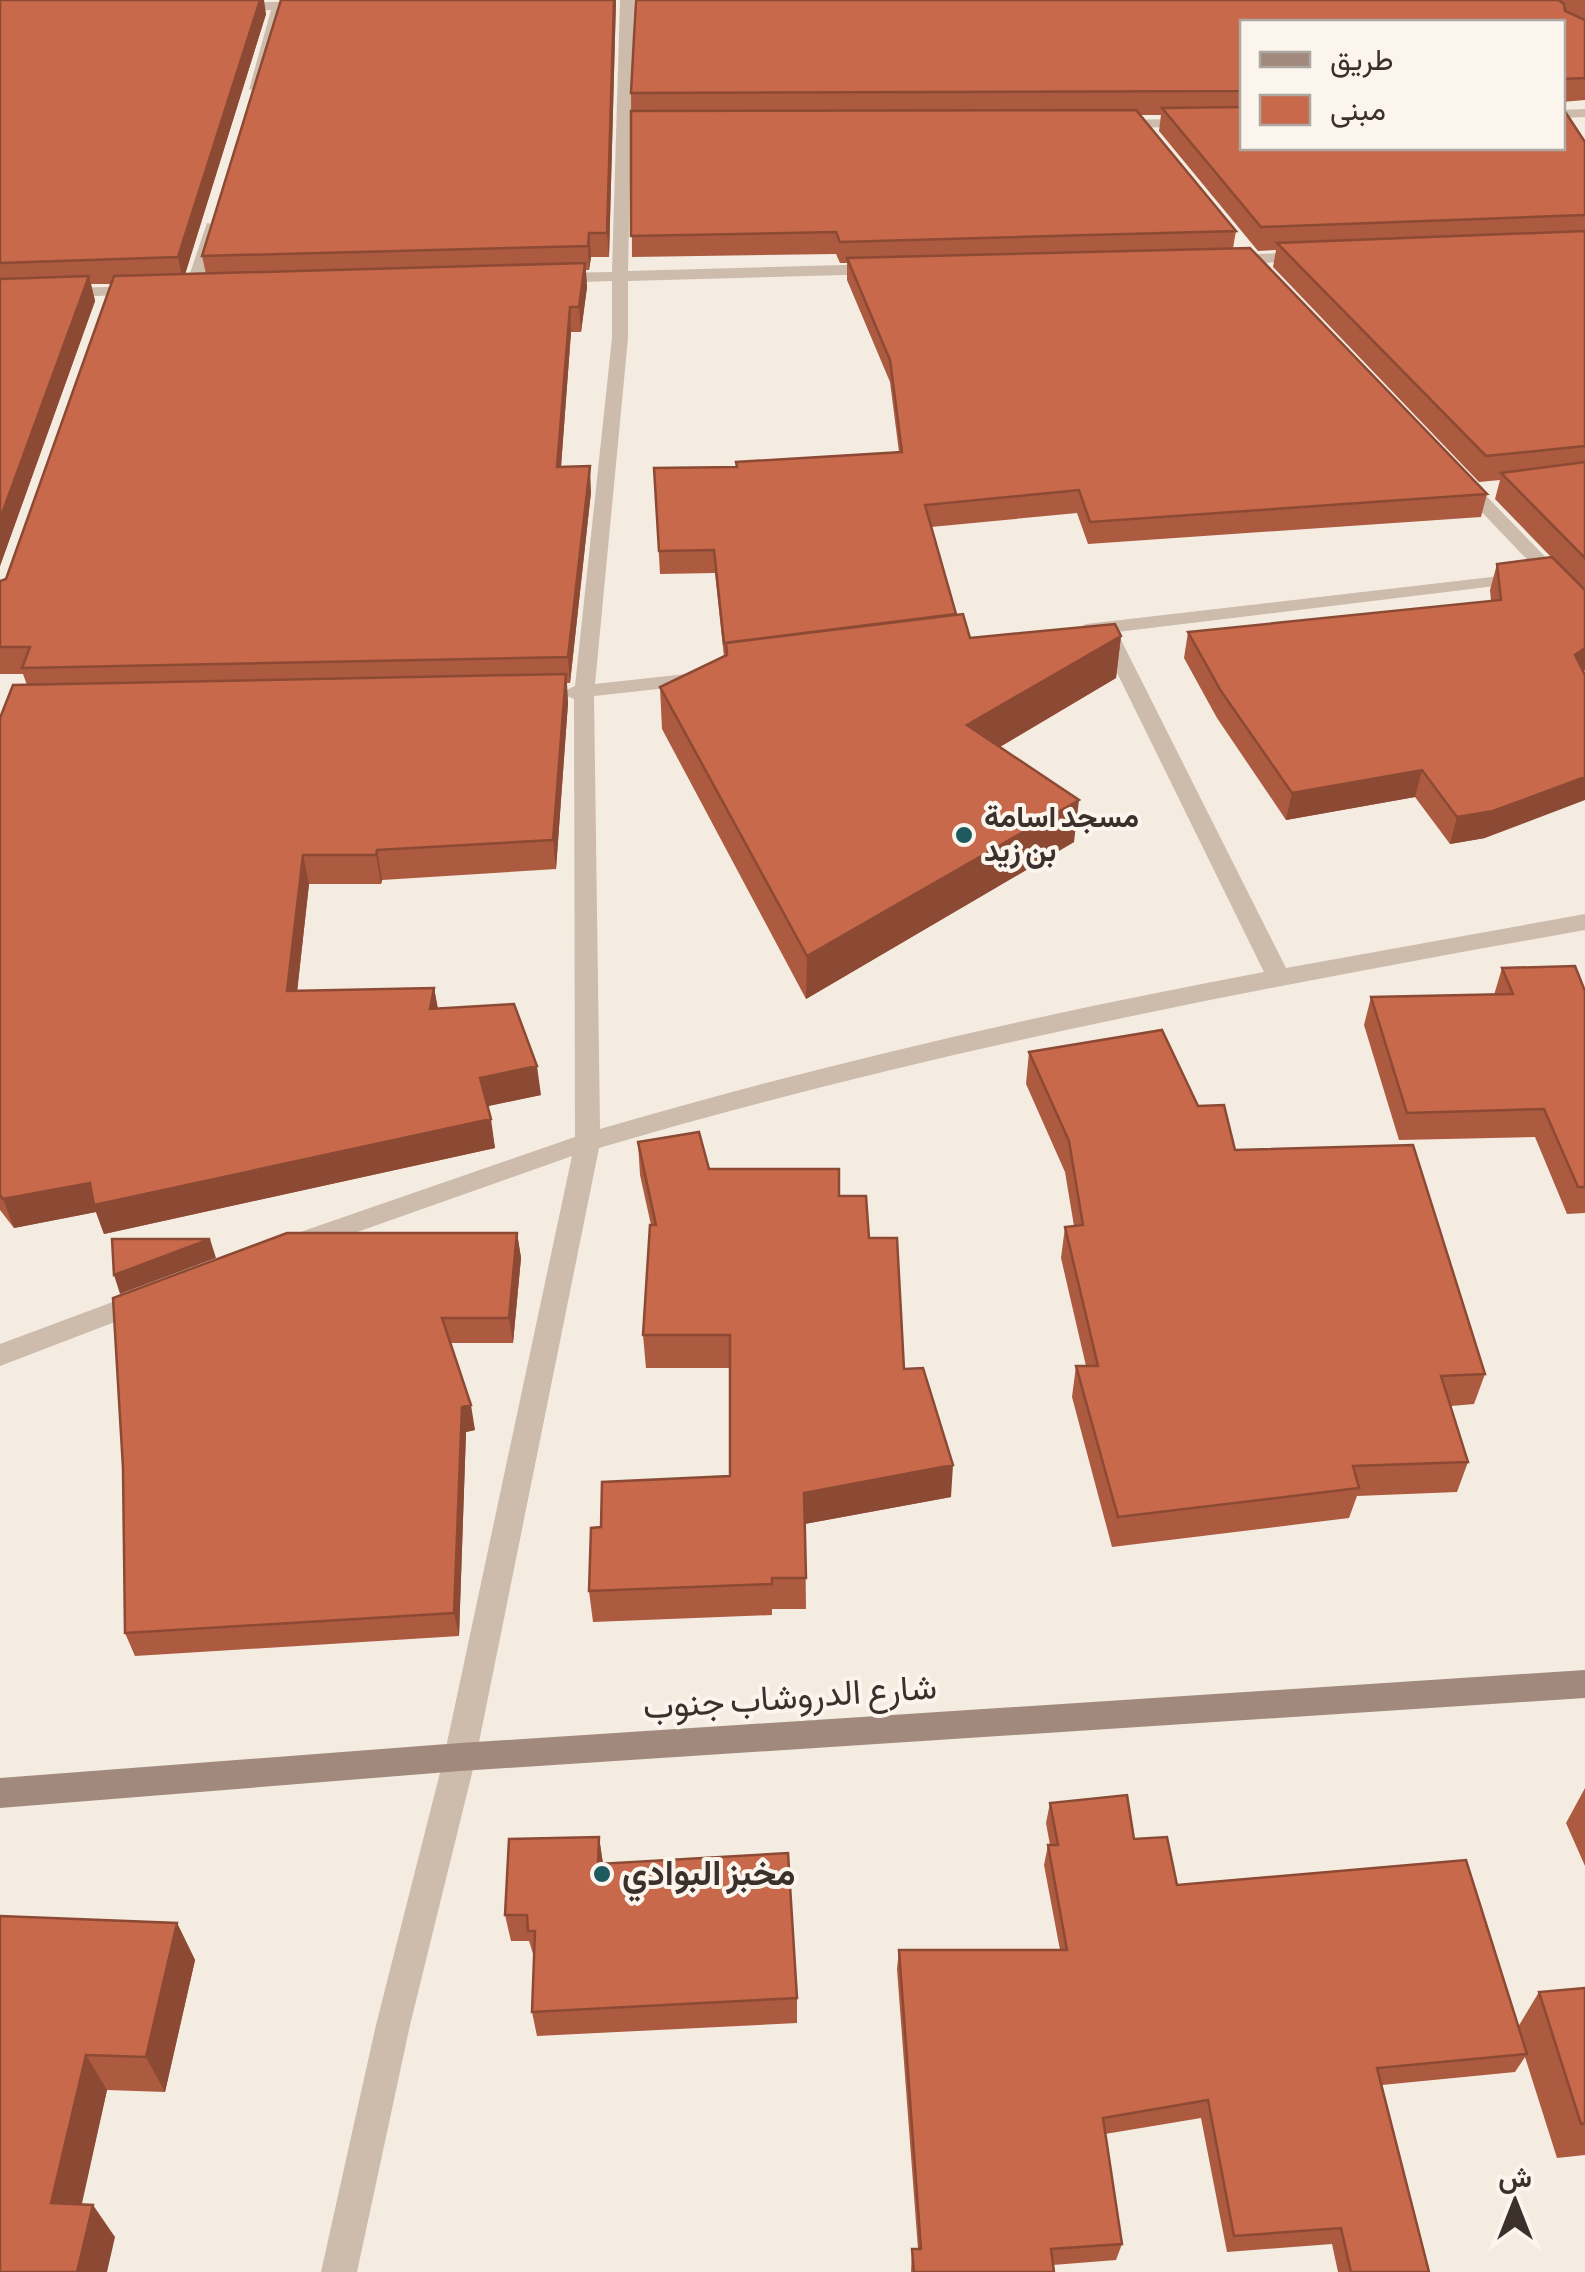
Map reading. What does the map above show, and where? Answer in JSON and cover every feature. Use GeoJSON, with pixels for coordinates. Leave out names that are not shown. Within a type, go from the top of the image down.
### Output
{"type":"FeatureCollection","features":[{"type":"Feature","properties":{"kind":"street"},"geometry":{"type":"LineString","coordinates":[[339,2272],[392,2025],[460,1757],[588,1142],[584,693],[620,338],[619,276],[631,124],[627,0]]}},
{"type":"Feature","properties":{"kind":"street"},"geometry":{"type":"LineString","coordinates":[[219,8],[334,4]]}},
{"type":"Feature","properties":{"kind":"street"},"geometry":{"type":"LineString","coordinates":[[250,100],[279,6]]}},
{"type":"Feature","properties":{"kind":"street"},"geometry":{"type":"LineString","coordinates":[[1102,124],[1240,122]]}},
{"type":"Feature","properties":{"kind":"street"},"geometry":{"type":"LineString","coordinates":[[1141,124],[1154,140]]}},
{"type":"Feature","properties":{"kind":"street"},"geometry":{"type":"LineString","coordinates":[[177,289],[216,213]]}},
{"type":"Feature","properties":{"kind":"street"},"geometry":{"type":"LineString","coordinates":[[1240,244],[1258,266]]}},
{"type":"Feature","properties":{"kind":"street"},"geometry":{"type":"LineString","coordinates":[[1212,260],[1258,266],[1330,256]]}},
{"type":"Feature","properties":{"kind":"street"},"geometry":{"type":"LineString","coordinates":[[542,278],[896,269]]}},
{"type":"Feature","properties":{"kind":"street"},"geometry":{"type":"LineString","coordinates":[[0,295],[107,301],[177,289],[213,288]]}},
{"type":"Feature","properties":{"kind":"street"},"geometry":{"type":"LineString","coordinates":[[1447,465],[1482,491],[1585,609]]}},
{"type":"Feature","properties":{"kind":"street"},"geometry":{"type":"LineString","coordinates":[[1067,633],[1550,573]]}},
{"type":"Feature","properties":{"kind":"street"},"geometry":{"type":"LineString","coordinates":[[1106,628],[1278,976]]}},
{"type":"Feature","properties":{"kind":"street"},"geometry":{"type":"LineString","coordinates":[[545,694],[584,693],[719,676]]}},
{"type":"Feature","properties":{"kind":"street"},"geometry":{"type":"LineString","coordinates":[[277,1251],[588,1142],[859,1067],[1278,976],[1585,922]]}},
{"type":"Feature","properties":{"kind":"street"},"geometry":{"type":"LineString","coordinates":[[0,1355],[166,1292]]}},
{"type":"Feature","properties":{"kind":"street","name":"شارع الدروشاب جنوب"},"geometry":{"type":"LineString","coordinates":[[0,1793],[460,1757],[1585,1684]]}},
{"type":"Feature","properties":{"kind":"building"},"geometry":{"type":"Polygon","coordinates":[[[0,0],[260,0],[178,257],[0,263],[0,0]]]}},
{"type":"Feature","properties":{"kind":"building"},"geometry":{"type":"Polygon","coordinates":[[[281,0],[614,0],[607,233],[589,233],[588,246],[202,256],[281,0]]]}},
{"type":"Feature","properties":{"kind":"building"},"geometry":{"type":"Polygon","coordinates":[[[636,0],[1558,0],[1565,11],[1585,20],[1585,78],[1565,79],[1565,20],[1240,20],[1240,91],[631,93],[636,0]]]}},
{"type":"Feature","properties":{"kind":"building"},"geometry":{"type":"Polygon","coordinates":[[[1240,107],[1240,150],[1565,150],[1565,112],[1585,142],[1585,215],[1261,227],[1162,108],[1240,107]]]}},
{"type":"Feature","properties":{"kind":"building"},"geometry":{"type":"Polygon","coordinates":[[[1136,110],[1236,231],[840,242],[836,232],[631,236],[631,111],[1136,110]]]}},
{"type":"Feature","properties":{"kind":"building"},"geometry":{"type":"Polygon","coordinates":[[[1585,231],[1585,446],[1486,456],[1277,243],[1585,231]]]}},
{"type":"Feature","properties":{"kind":"building"},"geometry":{"type":"Polygon","coordinates":[[[1250,248],[1487,494],[1090,522],[1079,490],[925,505],[956,614],[724,643],[714,550],[659,551],[654,468],[737,467],[736,462],[902,452],[890,360],[847,258],[1250,248]]]}},
{"type":"Feature","properties":{"kind":"building"},"geometry":{"type":"Polygon","coordinates":[[[585,263],[579,307],[570,307],[557,467],[590,466],[568,657],[22,668],[30,647],[0,647],[0,581],[6,579],[114,276],[585,263]]]}},
{"type":"Feature","properties":{"kind":"building"},"geometry":{"type":"Polygon","coordinates":[[[89,276],[0,519],[0,279],[89,276]]]}},
{"type":"Feature","properties":{"kind":"building"},"geometry":{"type":"Polygon","coordinates":[[[1585,462],[1585,558],[1501,473],[1585,462]]]}},
{"type":"Feature","properties":{"kind":"building"},"geometry":{"type":"Polygon","coordinates":[[[1552,557],[1585,590],[1585,648],[1575,655],[1585,675],[1585,777],[1493,811],[1457,817],[1422,770],[1292,793],[1221,691],[1188,632],[1501,600],[1497,564],[1552,557]]]}},
{"type":"Feature","properties":{"kind":"building"},"geometry":{"type":"Polygon","coordinates":[[[963,614],[970,638],[1115,624],[1121,636],[967,725],[1079,800],[807,956],[660,687],[727,655],[726,643],[963,614]]]}},
{"type":"Feature","properties":{"kind":"building"},"geometry":{"type":"Polygon","coordinates":[[[566,674],[553,840],[377,850],[376,855],[303,855],[287,991],[434,988],[430,1009],[514,1004],[537,1066],[480,1078],[491,1119],[94,1205],[90,1183],[3,1199],[0,718],[13,685],[566,674]]]}},
{"type":"Feature","properties":{"kind":"building"},"geometry":{"type":"Polygon","coordinates":[[[1575,966],[1585,991],[1585,1187],[1578,1187],[1544,1109],[1407,1113],[1371,997],[1513,994],[1502,968],[1575,966]]]}},
{"type":"Feature","properties":{"kind":"building"},"geometry":{"type":"Polygon","coordinates":[[[1162,1030],[1198,1106],[1224,1105],[1235,1150],[1413,1145],[1485,1374],[1441,1376],[1468,1462],[1353,1466],[1359,1488],[1118,1517],[1076,1366],[1098,1366],[1065,1227],[1083,1225],[1069,1141],[1029,1052],[1162,1030]]]}},
{"type":"Feature","properties":{"kind":"building"},"geometry":{"type":"Polygon","coordinates":[[[699,1132],[709,1169],[839,1169],[839,1196],[866,1196],[869,1238],[897,1238],[904,1369],[923,1368],[953,1465],[804,1493],[806,1578],[772,1578],[772,1584],[589,1591],[591,1528],[601,1527],[602,1482],[730,1476],[730,1335],[643,1335],[650,1225],[656,1225],[638,1142],[699,1132]]]}},
{"type":"Feature","properties":{"kind":"building"},"geometry":{"type":"Polygon","coordinates":[[[287,1233],[517,1233],[509,1318],[442,1318],[471,1405],[462,1407],[454,1613],[125,1633],[123,1468],[113,1298],[287,1233]]]}},
{"type":"Feature","properties":{"kind":"building"},"geometry":{"type":"Polygon","coordinates":[[[112,1239],[210,1239],[114,1275],[112,1239]]]}},
{"type":"Feature","properties":{"kind":"building"},"geometry":{"type":"Polygon","coordinates":[[[1127,1795],[1134,1839],[1167,1837],[1177,1885],[1466,1860],[1527,2054],[1377,2068],[1429,2272],[1351,2272],[1341,2228],[1234,2236],[1208,2100],[1103,2118],[1122,2244],[1051,2249],[1054,2272],[914,2272],[912,2249],[921,2249],[899,1950],[1067,1950],[1048,1845],[1058,1845],[1050,1803],[1127,1795]]]}},
{"type":"Feature","properties":{"kind":"building"},"geometry":{"type":"Polygon","coordinates":[[[599,1837],[598,1864],[788,1853],[797,1998],[532,2012],[535,1931],[528,1931],[527,1915],[505,1915],[509,1839],[599,1837]]]}},
{"type":"Feature","properties":{"kind":"building"},"geometry":{"type":"Polygon","coordinates":[[[0,1916],[177,1923],[146,2057],[86,2055],[51,2203],[93,2205],[77,2272],[0,2272],[0,1916]]]}},
{"type":"Feature","properties":{"kind":"building"},"geometry":{"type":"Polygon","coordinates":[[[1585,1988],[1585,2123],[1581,2124],[1539,1992],[1585,1988]]]}},
{"type":"Feature","properties":{"kind":"place","name":"مسجد اسامة بن زيد"},"geometry":{"type":"Point","coordinates":[964,835]}},
{"type":"Feature","properties":{"kind":"place","name":"مخبز البوادي"},"geometry":{"type":"Point","coordinates":[602,1874]}}]}
